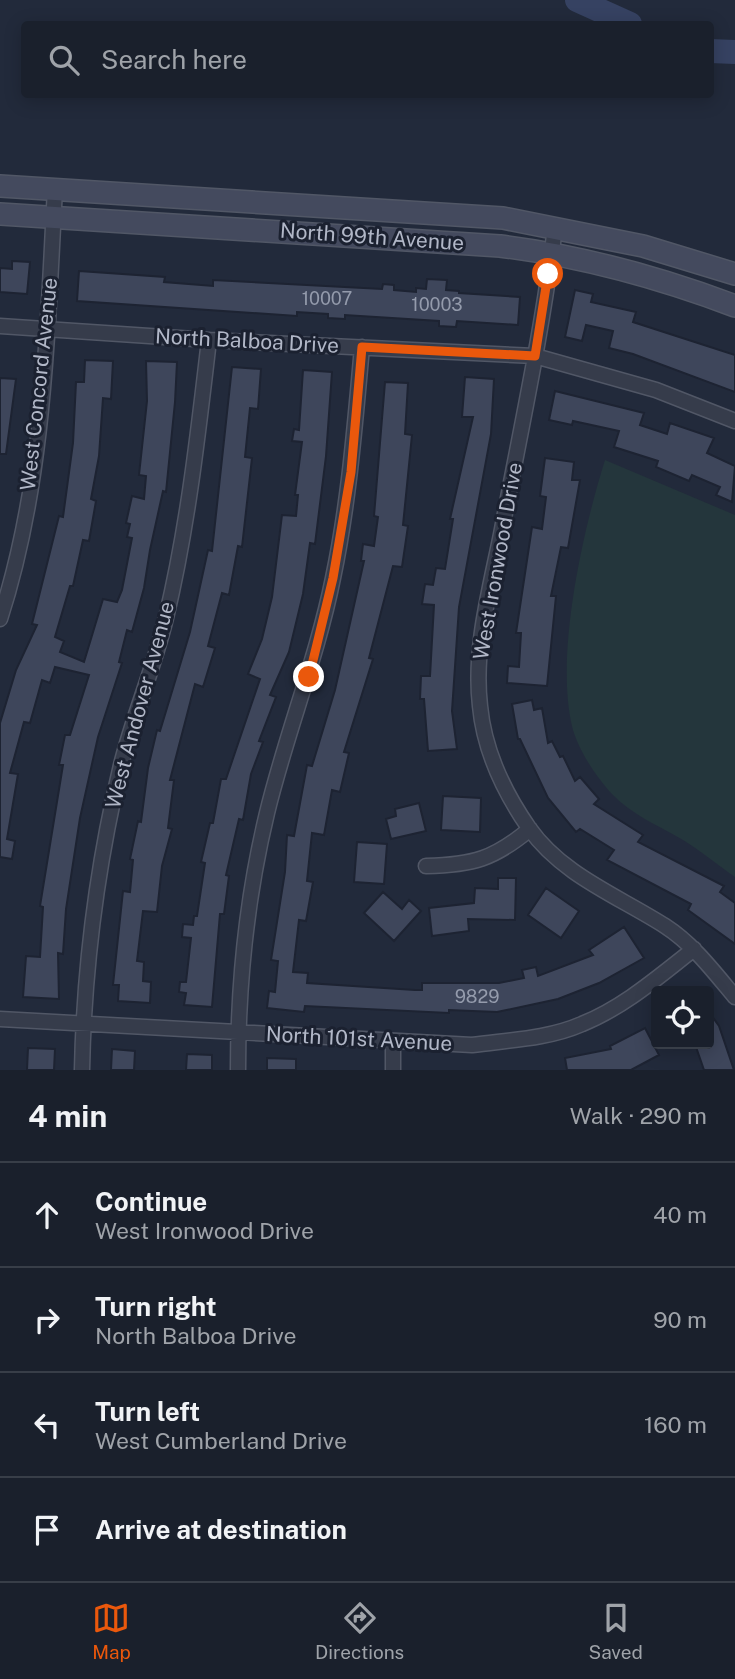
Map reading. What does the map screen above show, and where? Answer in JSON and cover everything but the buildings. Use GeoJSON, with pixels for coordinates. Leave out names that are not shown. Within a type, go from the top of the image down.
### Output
{"type":"FeatureCollection","features":[{"type":"Feature","properties":{"kind":"main road","name":"North 99th Avenue"},"geometry":{"type":"LineString","coordinates":[[0,186],[446,212],[555,227],[643,246],[735,274]]}},
{"type":"Feature","properties":{"kind":"main road","name":"North 99th Avenue"},"geometry":{"type":"LineString","coordinates":[[0,214],[431,240],[552,252],[642,273],[735,306]]}},
{"type":"Feature","properties":{"kind":"street","name":"West Concord Avenue"},"geometry":{"type":"LineString","coordinates":[[0,619],[32,477],[48,329],[55,189]]}},
{"type":"Feature","properties":{"kind":"street","name":"West Ironwood Drive"},"geometry":{"type":"LineString","coordinates":[[555,227],[535,356],[482,635],[480,707],[489,749],[500,780],[530,829],[558,859],[589,882],[667,927],[694,949],[735,997]]}},
{"type":"Feature","properties":{"kind":"street","name":"North Balboa Drive"},"geometry":{"type":"LineString","coordinates":[[0,326],[209,340],[535,356],[656,390],[735,421]]}},
{"type":"Feature","properties":{"kind":"street","name":"West Andover Avenue"},"geometry":{"type":"LineString","coordinates":[[82,1070],[89,931],[104,844],[122,763],[165,620],[187,518],[209,340]]}},
{"type":"Feature","properties":{"kind":"street"},"geometry":{"type":"LineString","coordinates":[[237,1070],[243,958],[267,814],[309,677],[333,578],[351,472],[362,347]]}},
{"type":"Feature","properties":{"kind":"street"},"geometry":{"type":"LineString","coordinates":[[426,866],[457,865],[488,858],[530,829]]}},
{"type":"Feature","properties":{"kind":"street","name":"North 101st Avenue"},"geometry":{"type":"LineString","coordinates":[[0,1019],[471,1045],[544,1035],[582,1025],[626,1001],[694,949]]}},
{"type":"Feature","properties":{"kind":"street"},"geometry":{"type":"LineString","coordinates":[[393,1041],[393,1070]]}},
{"type":"Feature","properties":{"kind":"shaded area"},"geometry":{"type":"Polygon","coordinates":[[[605,460],[735,515],[735,877],[690,844],[637,814],[620,801],[594,771],[574,735],[568,697],[569,629],[580,556],[605,460]]]}},
{"type":"Feature","properties":{"kind":"waterway"},"geometry":{"type":"LineString","coordinates":[[577,0],[623,21]]}},
{"type":"Feature","properties":{"kind":"waterway"},"geometry":{"type":"LineString","coordinates":[[714,51],[735,52]]}},
{"type":"Feature","properties":{"kind":"route"},"geometry":{"type":"LineString","coordinates":[[309,677],[333,578],[351,472],[362,347],[535,356],[548,274]]}}]}
